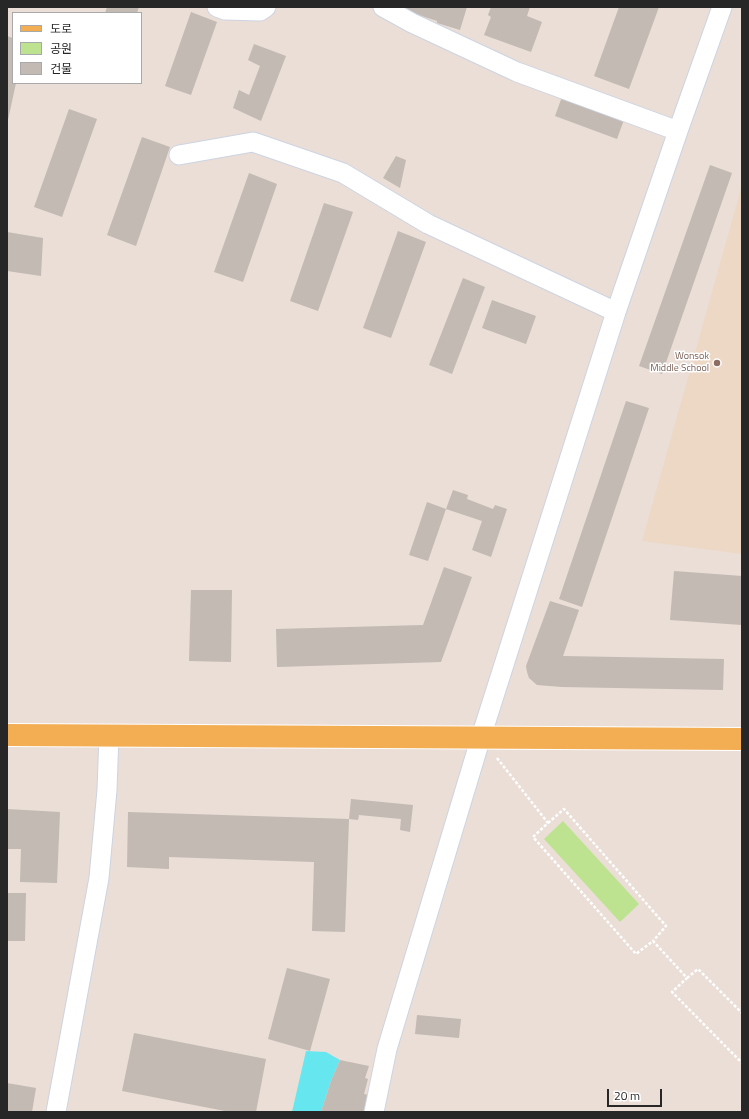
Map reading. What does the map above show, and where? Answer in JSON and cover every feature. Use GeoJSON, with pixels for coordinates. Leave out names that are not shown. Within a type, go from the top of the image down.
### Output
{"type":"FeatureCollection","features":[{"type":"Feature","properties":{"kind":"main road"},"geometry":{"type":"LineString","coordinates":[[7,735],[742,739]]}},
{"type":"Feature","properties":{"kind":"street"},"geometry":{"type":"LineString","coordinates":[[217,7],[225,10],[260,11],[266,7]]}},
{"type":"Feature","properties":{"kind":"street"},"geometry":{"type":"LineString","coordinates":[[383,7],[517,72],[678,131]]}},
{"type":"Feature","properties":{"kind":"street"},"geometry":{"type":"LineString","coordinates":[[374,1112],[388,1049],[481,737],[616,312],[722,7]]}},
{"type":"Feature","properties":{"kind":"street"},"geometry":{"type":"LineString","coordinates":[[179,154],[252,142],[343,173],[428,224],[616,312]]}},
{"type":"Feature","properties":{"kind":"street"},"geometry":{"type":"LineString","coordinates":[[56,1112],[99,878],[107,790],[109,735]]}},
{"type":"Feature","properties":{"kind":"path"},"geometry":{"type":"LineString","coordinates":[[481,737],[548,823]]}},
{"type":"Feature","properties":{"kind":"path"},"geometry":{"type":"LineString","coordinates":[[564,809],[666,926],[653,941],[636,954],[533,837],[548,823],[564,809]]}},
{"type":"Feature","properties":{"kind":"path"},"geometry":{"type":"LineString","coordinates":[[653,941],[687,978]]}},
{"type":"Feature","properties":{"kind":"path"},"geometry":{"type":"LineString","coordinates":[[742,1013],[698,969],[672,992],[742,1063]]}},
{"type":"Feature","properties":{"kind":"shaded area","name":"Wonsok Middle School"},"geometry":{"type":"Polygon","coordinates":[[[742,185],[742,554],[642,541],[742,185]]]}},
{"type":"Feature","properties":{"kind":"green space"},"geometry":{"type":"Polygon","coordinates":[[[563,821],[639,904],[620,922],[544,839],[563,821]]]}},
{"type":"Feature","properties":{"kind":"water"},"geometry":{"type":"Polygon","coordinates":[[[306,1051],[326,1052],[340,1060],[331,1081],[321,1112],[292,1112],[306,1051]]]}},
{"type":"Feature","properties":{"kind":"building"},"geometry":{"type":"Polygon","coordinates":[[[107,7],[139,7],[137,12],[105,12],[107,7]]]}},
{"type":"Feature","properties":{"kind":"building"},"geometry":{"type":"Polygon","coordinates":[[[467,7],[460,30],[437,23],[437,21],[397,8],[467,7]]]}},
{"type":"Feature","properties":{"kind":"building"},"geometry":{"type":"Polygon","coordinates":[[[491,7],[530,7],[527,16],[542,22],[531,52],[484,35],[491,17],[488,15],[491,7]]]}},
{"type":"Feature","properties":{"kind":"building"},"geometry":{"type":"Polygon","coordinates":[[[619,7],[659,7],[629,89],[594,76],[619,7]]]}},
{"type":"Feature","properties":{"kind":"building"},"geometry":{"type":"Polygon","coordinates":[[[191,12],[217,22],[191,95],[165,86],[191,12]]]}},
{"type":"Feature","properties":{"kind":"building"},"geometry":{"type":"Polygon","coordinates":[[[7,36],[12,38],[12,84],[16,84],[8,120],[7,36]]]}},
{"type":"Feature","properties":{"kind":"building"},"geometry":{"type":"Polygon","coordinates":[[[254,44],[286,56],[261,121],[233,108],[239,90],[249,95],[260,66],[248,60],[254,44]]]}},
{"type":"Feature","properties":{"kind":"building"},"geometry":{"type":"Polygon","coordinates":[[[563,94],[625,117],[617,139],[555,116],[563,94]]]}},
{"type":"Feature","properties":{"kind":"building"},"geometry":{"type":"Polygon","coordinates":[[[69,109],[97,119],[62,217],[34,207],[69,109]]]}},
{"type":"Feature","properties":{"kind":"building"},"geometry":{"type":"Polygon","coordinates":[[[142,137],[170,147],[136,246],[107,235],[142,137]]]}},
{"type":"Feature","properties":{"kind":"building"},"geometry":{"type":"Polygon","coordinates":[[[396,156],[406,160],[400,188],[383,178],[396,156]]]}},
{"type":"Feature","properties":{"kind":"building"},"geometry":{"type":"Polygon","coordinates":[[[710,165],[732,173],[662,374],[639,366],[710,165]]]}},
{"type":"Feature","properties":{"kind":"building"},"geometry":{"type":"Polygon","coordinates":[[[249,173],[277,184],[243,282],[214,272],[249,173]]]}},
{"type":"Feature","properties":{"kind":"building"},"geometry":{"type":"Polygon","coordinates":[[[324,203],[353,212],[318,311],[290,301],[324,203]]]}},
{"type":"Feature","properties":{"kind":"building"},"geometry":{"type":"Polygon","coordinates":[[[398,231],[426,242],[391,338],[363,328],[398,231]]]}},
{"type":"Feature","properties":{"kind":"building"},"geometry":{"type":"Polygon","coordinates":[[[7,232],[43,238],[41,276],[7,271],[7,232]]]}},
{"type":"Feature","properties":{"kind":"building"},"geometry":{"type":"Polygon","coordinates":[[[463,278],[485,287],[452,374],[429,365],[463,278]]]}},
{"type":"Feature","properties":{"kind":"building"},"geometry":{"type":"Polygon","coordinates":[[[492,300],[536,316],[526,344],[482,328],[492,300]]]}},
{"type":"Feature","properties":{"kind":"building"},"geometry":{"type":"Polygon","coordinates":[[[626,401],[649,408],[582,607],[559,599],[626,401]]]}},
{"type":"Feature","properties":{"kind":"building"},"geometry":{"type":"Polygon","coordinates":[[[453,490],[468,495],[467,499],[493,509],[495,505],[507,509],[491,557],[472,550],[482,521],[446,509],[453,490]]]}},
{"type":"Feature","properties":{"kind":"building"},"geometry":{"type":"Polygon","coordinates":[[[427,502],[446,509],[428,561],[409,555],[427,502]]]}},
{"type":"Feature","properties":{"kind":"building"},"geometry":{"type":"Polygon","coordinates":[[[444,567],[472,577],[441,662],[277,667],[276,629],[423,625],[444,567]]]}},
{"type":"Feature","properties":{"kind":"building"},"geometry":{"type":"Polygon","coordinates":[[[674,571],[742,576],[742,625],[670,620],[674,571]]]}},
{"type":"Feature","properties":{"kind":"building"},"geometry":{"type":"Polygon","coordinates":[[[191,590],[232,590],[231,662],[189,661],[191,590]]]}},
{"type":"Feature","properties":{"kind":"building"},"geometry":{"type":"Polygon","coordinates":[[[550,601],[579,610],[563,656],[724,659],[723,690],[562,687],[537,685],[529,678],[526,666],[550,601]]]}},
{"type":"Feature","properties":{"kind":"building"},"geometry":{"type":"Polygon","coordinates":[[[351,799],[413,805],[410,832],[400,830],[401,819],[359,815],[358,820],[349,819],[351,799]]]}},
{"type":"Feature","properties":{"kind":"building"},"geometry":{"type":"Polygon","coordinates":[[[7,809],[60,812],[57,883],[20,882],[21,849],[7,849],[7,809]]]}},
{"type":"Feature","properties":{"kind":"building"},"geometry":{"type":"Polygon","coordinates":[[[128,812],[349,819],[345,932],[312,931],[314,862],[169,857],[169,869],[127,867],[128,812]]]}},
{"type":"Feature","properties":{"kind":"building"},"geometry":{"type":"Polygon","coordinates":[[[7,893],[26,893],[25,941],[7,941],[7,893]]]}},
{"type":"Feature","properties":{"kind":"building"},"geometry":{"type":"Polygon","coordinates":[[[287,968],[330,979],[310,1051],[268,1039],[287,968]]]}},
{"type":"Feature","properties":{"kind":"building"},"geometry":{"type":"Polygon","coordinates":[[[417,1015],[461,1019],[459,1038],[415,1034],[417,1015]]]}},
{"type":"Feature","properties":{"kind":"building"},"geometry":{"type":"Polygon","coordinates":[[[134,1033],[266,1059],[256,1112],[230,1112],[122,1091],[134,1033]]]}},
{"type":"Feature","properties":{"kind":"building"},"geometry":{"type":"Polygon","coordinates":[[[340,1060],[369,1066],[365,1078],[368,1079],[364,1094],[369,1095],[366,1112],[321,1112],[331,1081],[340,1060]]]}},
{"type":"Feature","properties":{"kind":"building"},"geometry":{"type":"Polygon","coordinates":[[[7,1083],[36,1088],[32,1112],[7,1112],[7,1083]]]}},
{"type":"Feature","properties":{"kind":"place","name":"Wonsok Middle School"},"geometry":{"type":"Point","coordinates":[717,363]}}]}
